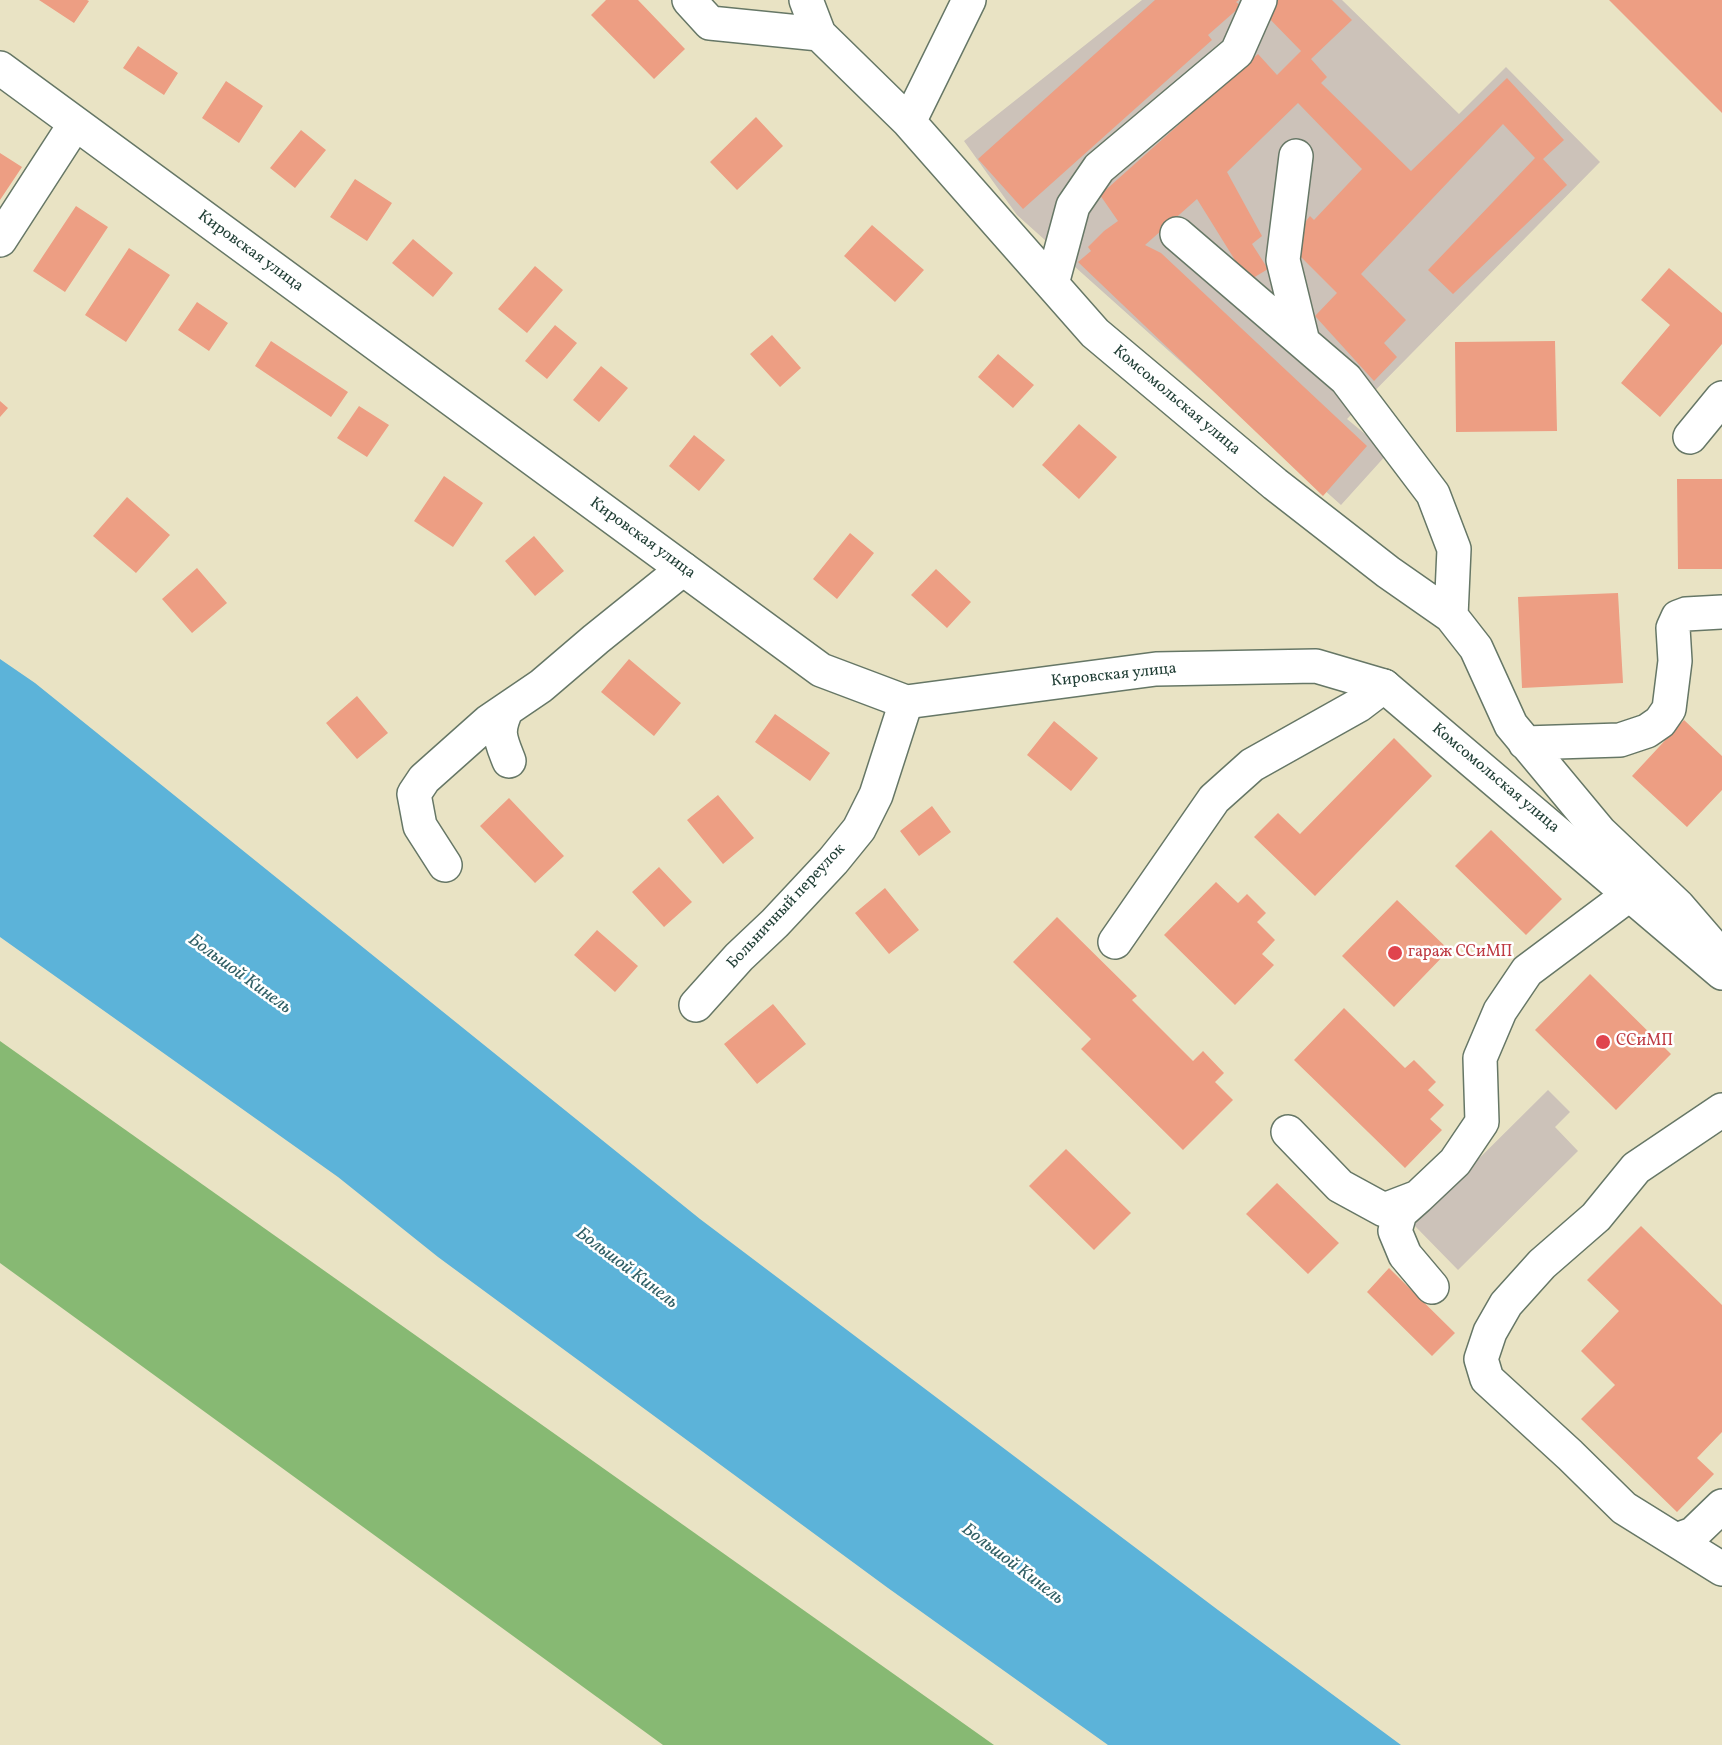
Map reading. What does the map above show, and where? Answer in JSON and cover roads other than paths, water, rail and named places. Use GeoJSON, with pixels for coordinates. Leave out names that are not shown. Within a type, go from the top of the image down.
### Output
{"type":"FeatureCollection","features":[{"type":"Feature","properties":{"kind":"main road"},"geometry":{"type":"LineString","coordinates":[[688,0],[710,23],[819,34],[806,0]]}},
{"type":"Feature","properties":{"kind":"main road"},"geometry":{"type":"LineString","coordinates":[[909,122],[969,0]]}},
{"type":"Feature","properties":{"kind":"main road"},"geometry":{"type":"LineString","coordinates":[[1052,284],[1073,206],[1099,168],[1237,51],[1260,0]]}},
{"type":"Feature","properties":{"kind":"main road","name":"Комсомольская улица"},"geometry":{"type":"LineString","coordinates":[[819,34],[909,122],[1095,333],[1275,484],[1388,572],[1451,616],[1476,648],[1511,725],[1525,743],[1600,832],[1678,906],[1722,957]]}},
{"type":"Feature","properties":{"kind":"main road","name":"Кировская улица"},"geometry":{"type":"LineString","coordinates":[[0,68],[820,670],[906,702],[1156,669],[1316,666],[1384,686]]}},
{"type":"Feature","properties":{"kind":"main road"},"geometry":{"type":"LineString","coordinates":[[0,240],[75,124]]}},
{"type":"Feature","properties":{"kind":"main road"},"geometry":{"type":"LineString","coordinates":[[1296,156],[1283,260],[1303,342]]}},
{"type":"Feature","properties":{"kind":"main road"},"geometry":{"type":"LineString","coordinates":[[1177,234],[1346,379],[1433,494],[1454,549],[1451,616]]}},
{"type":"Feature","properties":{"kind":"main road"},"geometry":{"type":"LineString","coordinates":[[1690,437],[1722,398]]}},
{"type":"Feature","properties":{"kind":"main road"},"geometry":{"type":"LineString","coordinates":[[445,865],[420,826],[414,794],[424,779],[488,722],[541,686],[683,569]]}},
{"type":"Feature","properties":{"kind":"main road"},"geometry":{"type":"LineString","coordinates":[[1525,743],[1620,740],[1647,731],[1660,722],[1669,709],[1675,661],[1673,628],[1678,617],[1686,614],[1722,612]]}},
{"type":"Feature","properties":{"kind":"main road"},"geometry":{"type":"LineString","coordinates":[[1115,942],[1214,800],[1252,765],[1359,705],[1384,686]]}},
{"type":"Feature","properties":{"kind":"main road","name":"Комсомольская улица"},"geometry":{"type":"LineString","coordinates":[[1384,686],[1722,973]]}},
{"type":"Feature","properties":{"kind":"main road","name":"Больничный переулок"},"geometry":{"type":"LineString","coordinates":[[696,1005],[739,957],[775,924],[859,829],[876,795],[906,702]]}},
{"type":"Feature","properties":{"kind":"main road"},"geometry":{"type":"LineString","coordinates":[[507,709],[500,723],[500,739],[509,761]]}},
{"type":"Feature","properties":{"kind":"main road"},"geometry":{"type":"LineString","coordinates":[[1600,832],[1605,873]]}},
{"type":"Feature","properties":{"kind":"main road"},"geometry":{"type":"LineString","coordinates":[[1432,1287],[1405,1255],[1395,1231],[1400,1214],[1455,1162],[1482,1122],[1480,1058],[1500,1011],[1527,971],[1589,922],[1630,894]]}},
{"type":"Feature","properties":{"kind":"main road"},"geometry":{"type":"LineString","coordinates":[[1722,1110],[1636,1168],[1596,1217],[1542,1264],[1506,1304],[1490,1332],[1481,1359],[1487,1379],[1624,1508],[1722,1569]]}},
{"type":"Feature","properties":{"kind":"main road"},"geometry":{"type":"LineString","coordinates":[[1288,1132],[1340,1186],[1384,1210],[1418,1197]]}},
{"type":"Feature","properties":{"kind":"main road"},"geometry":{"type":"LineString","coordinates":[[1676,1540],[1693,1534],[1722,1506]]}},
{"type":"Feature","properties":{"kind":"water","name":"Большой Кинель"},"geometry":{"type":"Polygon","coordinates":[[[0,659],[35,683],[700,1219],[1218,1610],[1401,1745],[1108,1745],[888,1588],[438,1257],[338,1177],[0,937],[0,659]]]}},
{"type":"Feature","properties":{"kind":"place","name":"гараж ССиМП"},"geometry":{"type":"Point","coordinates":[1395,953]}},
{"type":"Feature","properties":{"kind":"place","name":"ССиМП"},"geometry":{"type":"Point","coordinates":[1603,1042]}}]}
